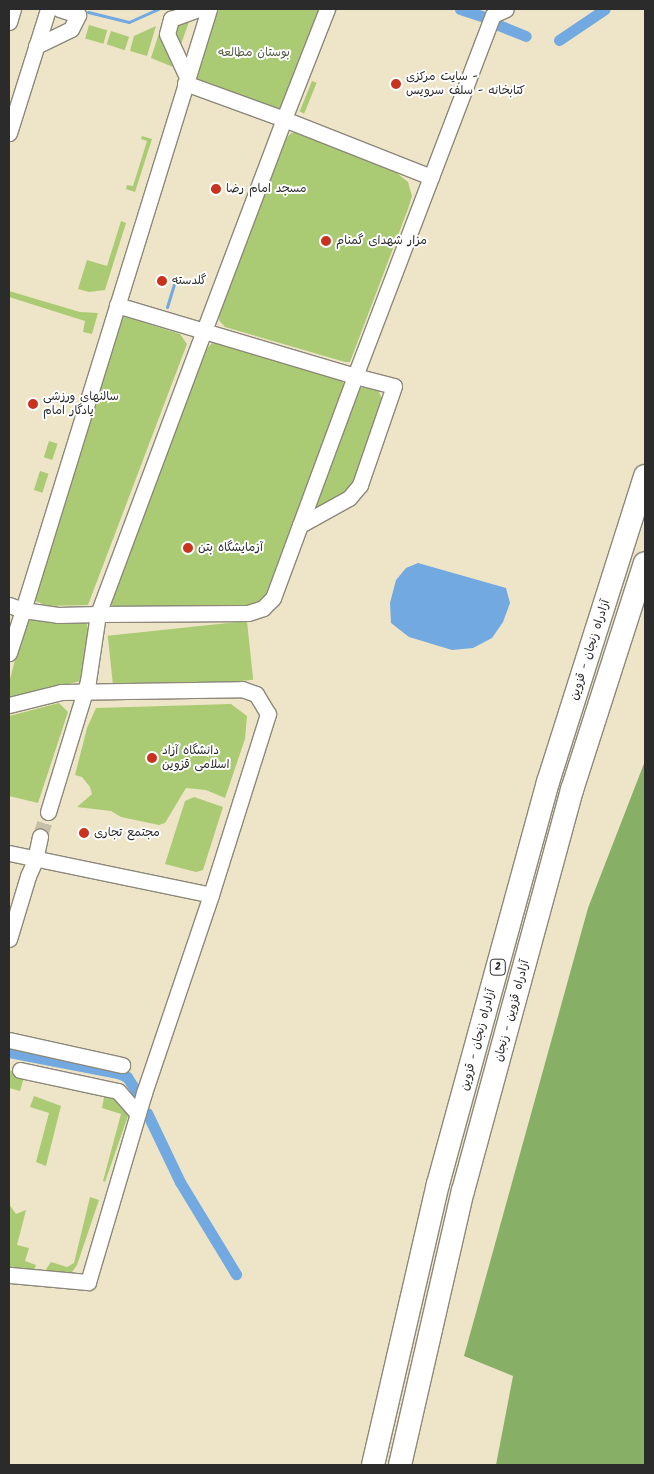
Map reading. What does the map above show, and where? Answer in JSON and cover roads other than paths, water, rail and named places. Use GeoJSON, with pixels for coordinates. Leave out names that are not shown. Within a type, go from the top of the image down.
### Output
{"type":"FeatureCollection","features":[{"type":"Feature","properties":{"kind":"highway","name":"آزادراه زنجان - قزوین"},"geometry":{"type":"LineString","coordinates":[[373,1465],[438,1184],[548,782],[645,476]]}},
{"type":"Feature","properties":{"kind":"highway","name":"آزادراه قزوین - زنجان"},"geometry":{"type":"LineString","coordinates":[[400,1465],[461,1201],[481,1124],[572,790],[645,563]]}},
{"type":"Feature","properties":{"kind":"street"},"geometry":{"type":"LineString","coordinates":[[9,22],[13,9]]}},
{"type":"Feature","properties":{"kind":"street"},"geometry":{"type":"LineString","coordinates":[[9,133],[48,9]]}},
{"type":"Feature","properties":{"kind":"street"},"geometry":{"type":"LineString","coordinates":[[36,46],[71,29],[78,15],[59,9]]}},
{"type":"Feature","properties":{"kind":"street"},"geometry":{"type":"LineString","coordinates":[[200,9],[171,19],[168,34],[186,80],[431,177]]}},
{"type":"Feature","properties":{"kind":"street"},"geometry":{"type":"LineString","coordinates":[[9,653],[16,607],[116,305],[210,9]]}},
{"type":"Feature","properties":{"kind":"street"},"geometry":{"type":"LineString","coordinates":[[48,812],[85,691],[98,614],[284,120],[328,9]]}},
{"type":"Feature","properties":{"kind":"street"},"geometry":{"type":"LineString","coordinates":[[16,607],[58,616],[248,613],[263,608],[273,598],[355,376],[494,15],[505,9]]}},
{"type":"Feature","properties":{"kind":"street"},"geometry":{"type":"LineString","coordinates":[[116,305],[394,386],[360,486],[349,498],[300,525]]}},
{"type":"Feature","properties":{"kind":"street"},"geometry":{"type":"LineString","coordinates":[[9,704],[61,692],[242,690],[256,694],[268,714],[211,895],[138,1114],[88,1282],[9,1275]]}},
{"type":"Feature","properties":{"kind":"street"},"geometry":{"type":"LineString","coordinates":[[9,939],[28,876],[35,860],[40,836]]}},
{"type":"Feature","properties":{"kind":"street"},"geometry":{"type":"LineString","coordinates":[[9,853],[35,860],[211,895]]}},
{"type":"Feature","properties":{"kind":"street"},"geometry":{"type":"LineString","coordinates":[[9,1040],[122,1065]]}},
{"type":"Feature","properties":{"kind":"street"},"geometry":{"type":"LineString","coordinates":[[20,1070],[118,1092],[138,1114]]}},
{"type":"Feature","properties":{"kind":"water"},"geometry":{"type":"Polygon","coordinates":[[[418,563],[506,588],[510,603],[503,622],[492,638],[473,648],[452,650],[409,637],[391,623],[390,603],[396,580],[406,568],[418,563]]]}},
{"type":"Feature","properties":{"kind":"waterway"},"geometry":{"type":"LineString","coordinates":[[88,12],[129,22],[158,9]]}},
{"type":"Feature","properties":{"kind":"waterway"},"geometry":{"type":"LineString","coordinates":[[460,9],[484,17]]}},
{"type":"Feature","properties":{"kind":"waterway"},"geometry":{"type":"LineString","coordinates":[[559,40],[605,9]]}},
{"type":"Feature","properties":{"kind":"waterway"},"geometry":{"type":"LineString","coordinates":[[496,24],[526,36]]}},
{"type":"Feature","properties":{"kind":"waterway"},"geometry":{"type":"LineString","coordinates":[[167,307],[176,277]]}},
{"type":"Feature","properties":{"kind":"waterway"},"geometry":{"type":"LineString","coordinates":[[9,1052],[118,1073],[127,1077],[136,1091]]}},
{"type":"Feature","properties":{"kind":"waterway"},"geometry":{"type":"LineString","coordinates":[[147,1113],[180,1182],[236,1274]]}},
{"type":"Feature","properties":{"kind":"tunnel"},"geometry":{"type":"LineString","coordinates":[[40,837],[48,812]]}},
{"type":"Feature","properties":{"kind":"place","name":"سایت مرکزی - کتابخانه - سلف سرویس"},"geometry":{"type":"Point","coordinates":[396,84]}},
{"type":"Feature","properties":{"kind":"place","name":"مسجد امام رضا"},"geometry":{"type":"Point","coordinates":[216,189]}},
{"type":"Feature","properties":{"kind":"place","name":"مزار شهدای گمنام"},"geometry":{"type":"Point","coordinates":[326,241]}},
{"type":"Feature","properties":{"kind":"place","name":"گلدسته"},"geometry":{"type":"Point","coordinates":[162,281]}},
{"type":"Feature","properties":{"kind":"place","name":"سالنهای ورزشی یادگار امام"},"geometry":{"type":"Point","coordinates":[33,404]}},
{"type":"Feature","properties":{"kind":"place","name":"آزمایشگاه بتن"},"geometry":{"type":"Point","coordinates":[188,548]}},
{"type":"Feature","properties":{"kind":"place","name":"دانشگاه آزاد اسلامی قزوین"},"geometry":{"type":"Point","coordinates":[152,758]}},
{"type":"Feature","properties":{"kind":"place","name":"مجتمع تجاری"},"geometry":{"type":"Point","coordinates":[84,833]}},
{"type":"Feature","properties":{"kind":"park label","name":"بوستان مطالعه"},"geometry":{"type":"Point","coordinates":[254,53]}}]}
